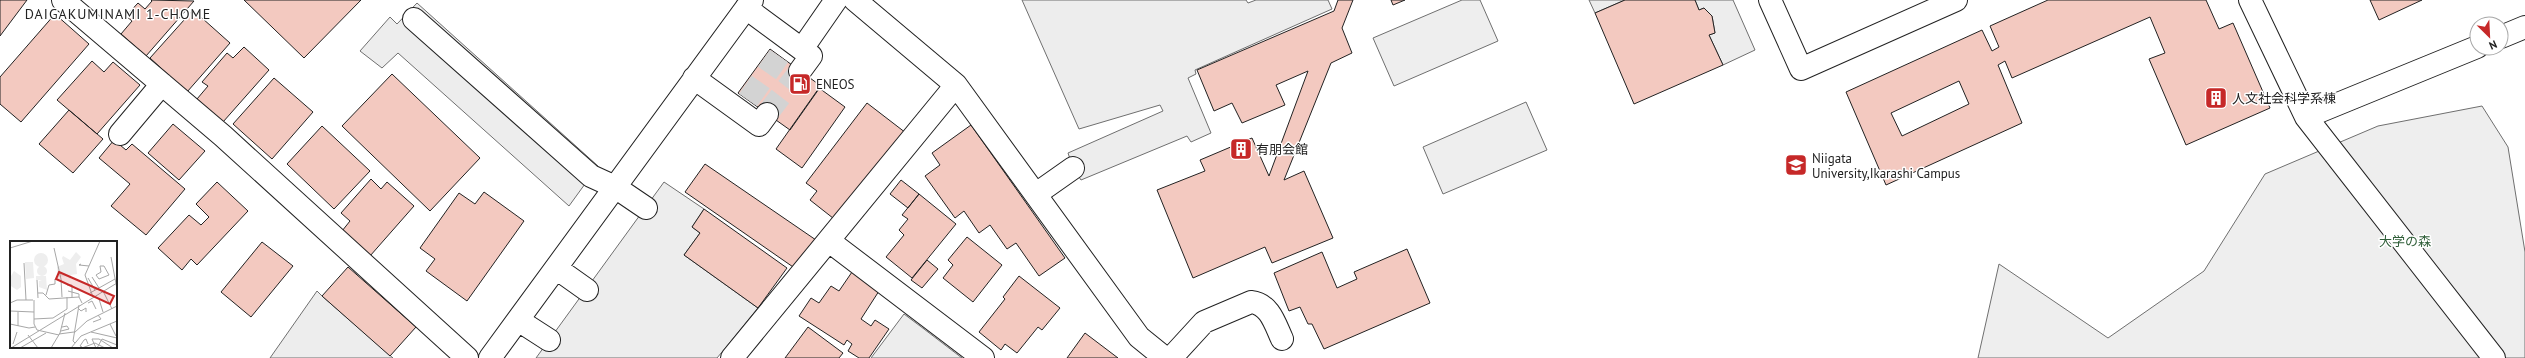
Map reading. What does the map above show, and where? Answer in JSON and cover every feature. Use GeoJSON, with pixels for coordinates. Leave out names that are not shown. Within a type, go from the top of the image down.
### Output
{"type":"FeatureCollection","features":[{"type":"Feature","properties":{"kind":"street"},"geometry":{"type":"LineString","coordinates":[[63,0],[229,141],[467,358]]}},
{"type":"Feature","properties":{"kind":"street"},"geometry":{"type":"LineString","coordinates":[[790,48],[836,0]]}},
{"type":"Feature","properties":{"kind":"street"},"geometry":{"type":"LineString","coordinates":[[855,0],[956,85],[1139,337],[1165,358]]}},
{"type":"Feature","properties":{"kind":"street"},"geometry":{"type":"LineString","coordinates":[[1770,0],[1800,69],[1956,0]]}},
{"type":"Feature","properties":{"kind":"street"},"geometry":{"type":"LineString","coordinates":[[2250,0],[2306,117],[2494,358]]}},
{"type":"Feature","properties":{"kind":"street"},"geometry":{"type":"LineString","coordinates":[[490,358],[749,4],[790,48],[811,56],[800,71]]}},
{"type":"Feature","properties":{"kind":"street"},"geometry":{"type":"LineString","coordinates":[[414,19],[591,176],[615,186],[646,208]]}},
{"type":"Feature","properties":{"kind":"street"},"geometry":{"type":"LineString","coordinates":[[2509,34],[2525,28]]}},
{"type":"Feature","properties":{"kind":"street"},"geometry":{"type":"LineString","coordinates":[[2306,117],[2469,50]]}},
{"type":"Feature","properties":{"kind":"street"},"geometry":{"type":"LineString","coordinates":[[694,78],[744,106],[759,125],[767,114]]}},
{"type":"Feature","properties":{"kind":"street"},"geometry":{"type":"LineString","coordinates":[[120,134],[162,84]]}},
{"type":"Feature","properties":{"kind":"street"},"geometry":{"type":"LineString","coordinates":[[732,358],[753,323],[830,241],[956,85]]}},
{"type":"Feature","properties":{"kind":"street"},"geometry":{"type":"LineString","coordinates":[[1036,194],[1073,168]]}},
{"type":"Feature","properties":{"kind":"street"},"geometry":{"type":"LineString","coordinates":[[830,241],[928,324],[983,358]]}},
{"type":"Feature","properties":{"kind":"street"},"geometry":{"type":"LineString","coordinates":[[556,268],[587,290]]}},
{"type":"Feature","properties":{"kind":"street"},"geometry":{"type":"LineString","coordinates":[[1171,358],[1204,322],[1252,302],[1260,303],[1265,307],[1282,340]]}},
{"type":"Feature","properties":{"kind":"street"},"geometry":{"type":"LineString","coordinates":[[518,320],[549,340]]}},
{"type":"Feature","properties":{"kind":"green space"},"geometry":{"type":"Polygon","coordinates":[[[1462,0],[1480,0],[1498,41],[1394,86],[1373,38],[1462,0]]]}},
{"type":"Feature","properties":{"kind":"green space"},"geometry":{"type":"Polygon","coordinates":[[[1526,102],[1547,150],[1443,194],[1423,147],[1526,102]]]}},
{"type":"Feature","properties":{"kind":"green space","name":"大学の森"},"geometry":{"type":"Polygon","coordinates":[[[2482,106],[2508,147],[2525,252],[2525,358],[1978,358],[1999,264],[2108,338],[2204,271],[2265,174],[2378,126],[2482,106]]]}},
{"type":"Feature","properties":{"kind":"shaded area"},"geometry":{"type":"Polygon","coordinates":[[[1022,0],[1246,0],[1248,3],[1256,0],[1328,0],[1332,9],[1195,70],[1196,74],[1188,78],[1211,133],[1191,142],[1187,136],[1081,180],[1073,168],[1068,153],[1163,111],[1160,105],[1079,129],[1022,0]]]}},
{"type":"Feature","properties":{"kind":"shaded area"},"geometry":{"type":"Polygon","coordinates":[[[1589,0],[1625,0],[1595,13],[1589,0]]]}},
{"type":"Feature","properties":{"kind":"shaded area"},"geometry":{"type":"Polygon","coordinates":[[[1695,0],[1733,0],[1755,50],[1723,65],[1709,35],[1715,33],[1712,16],[1704,8],[1699,10],[1695,0]]]}},
{"type":"Feature","properties":{"kind":"shaded area"},"geometry":{"type":"Polygon","coordinates":[[[417,3],[598,166],[569,206],[398,53],[382,68],[360,51],[390,17],[397,24],[417,3]]]}},
{"type":"Feature","properties":{"kind":"shaded area"},"geometry":{"type":"Polygon","coordinates":[[[664,182],[704,209],[692,227],[700,233],[684,255],[758,308],[717,358],[536,358],[664,182]]]}},
{"type":"Feature","properties":{"kind":"shaded area"},"geometry":{"type":"Polygon","coordinates":[[[317,291],[322,296],[393,358],[270,358],[317,291]]]}},
{"type":"Feature","properties":{"kind":"shaded area"},"geometry":{"type":"Polygon","coordinates":[[[904,314],[924,329],[962,358],[871,358],[904,314]]]}},
{"type":"Feature","properties":{"kind":"building"},"geometry":{"type":"Polygon","coordinates":[[[0,0],[27,0],[0,36],[0,0]]]}},
{"type":"Feature","properties":{"kind":"building"},"geometry":{"type":"Polygon","coordinates":[[[151,0],[194,1],[146,56],[121,34],[132,21],[126,16],[138,3],[145,9],[152,1],[151,0]]]}},
{"type":"Feature","properties":{"kind":"building"},"geometry":{"type":"Polygon","coordinates":[[[244,0],[361,0],[304,58],[244,0]]]}},
{"type":"Feature","properties":{"kind":"building","name":"有朋会館"},"geometry":{"type":"Polygon","coordinates":[[[1338,0],[1353,0],[1342,28],[1352,53],[1331,63],[1284,180],[1304,171],[1333,238],[1272,263],[1265,247],[1193,278],[1157,190],[1205,171],[1200,160],[1252,138],[1269,176],[1308,71],[1276,85],[1285,105],[1242,123],[1232,103],[1214,111],[1197,70],[1334,11],[1338,0]]]}},
{"type":"Feature","properties":{"kind":"building"},"geometry":{"type":"Polygon","coordinates":[[[1391,0],[1405,0],[1393,5],[1391,0]]]}},
{"type":"Feature","properties":{"kind":"building"},"geometry":{"type":"Polygon","coordinates":[[[1625,0],[1695,0],[1699,10],[1704,8],[1712,16],[1715,33],[1709,35],[1723,65],[1634,104],[1595,13],[1625,0]]]}},
{"type":"Feature","properties":{"kind":"building","name":"人文社会科学系棟"},"geometry":{"type":"Polygon","coordinates":[[[2048,0],[2206,0],[2219,29],[2233,23],[2270,108],[2186,145],[2149,59],[2165,53],[2150,17],[2012,78],[2005,61],[1998,65],[2022,123],[1886,185],[1846,92],[1982,30],[1992,51],[1999,47],[1990,26],[2048,0]],[[1959,81],[1891,113],[1902,136],[1969,104],[1959,81]]]}},
{"type":"Feature","properties":{"kind":"building"},"geometry":{"type":"Polygon","coordinates":[[[2370,0],[2422,0],[2379,20],[2370,0]]]}},
{"type":"Feature","properties":{"kind":"building"},"geometry":{"type":"Polygon","coordinates":[[[193,10],[230,43],[187,92],[150,58],[193,10]]]}},
{"type":"Feature","properties":{"kind":"building"},"geometry":{"type":"Polygon","coordinates":[[[55,14],[89,44],[21,122],[0,104],[0,77],[55,14]]]}},
{"type":"Feature","properties":{"kind":"building"},"geometry":{"type":"Polygon","coordinates":[[[244,47],[269,70],[223,122],[197,99],[208,86],[202,82],[227,53],[233,58],[244,47]]]}},
{"type":"Feature","properties":{"kind":"building"},"geometry":{"type":"Polygon","coordinates":[[[770,49],[821,86],[790,130],[738,93],[770,49]]]}},
{"type":"Feature","properties":{"kind":"building"},"geometry":{"type":"Polygon","coordinates":[[[92,61],[104,72],[113,62],[140,85],[97,134],[57,100],[92,61]]]}},
{"type":"Feature","properties":{"kind":"building"},"geometry":{"type":"Polygon","coordinates":[[[392,74],[480,158],[430,211],[342,126],[392,74]]]}},
{"type":"Feature","properties":{"kind":"building"},"geometry":{"type":"Polygon","coordinates":[[[274,78],[313,112],[272,159],[233,124],[274,78]]]}},
{"type":"Feature","properties":{"kind":"building"},"geometry":{"type":"Polygon","coordinates":[[[819,88],[845,107],[802,168],[776,149],[819,88]]]}},
{"type":"Feature","properties":{"kind":"building"},"geometry":{"type":"Polygon","coordinates":[[[867,103],[906,133],[838,222],[810,200],[817,191],[806,183],[867,103]]]}},
{"type":"Feature","properties":{"kind":"building"},"geometry":{"type":"Polygon","coordinates":[[[69,110],[103,139],[73,173],[39,144],[69,110]]]}},
{"type":"Feature","properties":{"kind":"building"},"geometry":{"type":"Polygon","coordinates":[[[173,124],[205,151],[179,180],[148,153],[173,124]]]}},
{"type":"Feature","properties":{"kind":"building"},"geometry":{"type":"Polygon","coordinates":[[[971,125],[1065,258],[1039,276],[1016,243],[1007,249],[990,225],[979,233],[964,211],[955,218],[925,176],[940,165],[932,153],[971,125]]]}},
{"type":"Feature","properties":{"kind":"building"},"geometry":{"type":"Polygon","coordinates":[[[322,126],[370,171],[334,209],[287,164],[322,126]]]}},
{"type":"Feature","properties":{"kind":"building"},"geometry":{"type":"Polygon","coordinates":[[[114,140],[126,150],[132,144],[185,189],[146,235],[111,206],[130,184],[99,158],[114,140]]]}},
{"type":"Feature","properties":{"kind":"building"},"geometry":{"type":"Polygon","coordinates":[[[705,164],[816,240],[796,269],[685,192],[705,164]]]}},
{"type":"Feature","properties":{"kind":"building"},"geometry":{"type":"Polygon","coordinates":[[[371,179],[381,189],[387,182],[414,206],[370,256],[342,231],[350,221],[341,213],[371,179]]]}},
{"type":"Feature","properties":{"kind":"building"},"geometry":{"type":"Polygon","coordinates":[[[901,180],[919,194],[908,208],[890,194],[901,180]]]}},
{"type":"Feature","properties":{"kind":"building"},"geometry":{"type":"Polygon","coordinates":[[[217,182],[248,211],[197,265],[191,259],[182,270],[158,248],[189,215],[201,225],[209,217],[196,204],[217,182]]]}},
{"type":"Feature","properties":{"kind":"building"},"geometry":{"type":"Polygon","coordinates":[[[484,192],[524,221],[467,301],[426,271],[435,259],[420,248],[459,193],[475,204],[484,192]]]}},
{"type":"Feature","properties":{"kind":"building"},"geometry":{"type":"Polygon","coordinates":[[[919,194],[956,224],[912,278],[886,257],[904,235],[899,230],[908,219],[902,215],[919,194]]]}},
{"type":"Feature","properties":{"kind":"building"},"geometry":{"type":"Polygon","coordinates":[[[704,209],[787,268],[758,308],[684,255],[700,233],[692,227],[704,209]]]}},
{"type":"Feature","properties":{"kind":"building"},"geometry":{"type":"Polygon","coordinates":[[[967,237],[1002,265],[973,302],[943,278],[953,265],[948,260],[967,237]]]}},
{"type":"Feature","properties":{"kind":"building"},"geometry":{"type":"Polygon","coordinates":[[[262,242],[293,266],[251,317],[221,292],[262,242]]]}},
{"type":"Feature","properties":{"kind":"building"},"geometry":{"type":"Polygon","coordinates":[[[1407,249],[1430,303],[1324,349],[1312,324],[1308,324],[1300,307],[1289,311],[1274,273],[1322,252],[1337,288],[1357,279],[1354,272],[1407,249]]]}},
{"type":"Feature","properties":{"kind":"building"},"geometry":{"type":"Polygon","coordinates":[[[927,260],[938,269],[922,288],[911,280],[927,260]]]}},
{"type":"Feature","properties":{"kind":"building"},"geometry":{"type":"Polygon","coordinates":[[[348,267],[416,327],[390,356],[322,296],[348,267]]]}},
{"type":"Feature","properties":{"kind":"building"},"geometry":{"type":"Polygon","coordinates":[[[852,272],[879,291],[861,319],[871,326],[875,320],[889,329],[869,358],[859,358],[848,351],[852,344],[847,340],[844,345],[799,316],[811,298],[819,303],[831,286],[839,291],[852,272]]]}},
{"type":"Feature","properties":{"kind":"building"},"geometry":{"type":"Polygon","coordinates":[[[1019,276],[1060,308],[1042,330],[1038,327],[1017,353],[1005,344],[1001,350],[979,332],[1005,299],[1003,297],[1019,276]]]}},
{"type":"Feature","properties":{"kind":"building"},"geometry":{"type":"Polygon","coordinates":[[[808,327],[843,353],[839,358],[785,358],[808,327]]]}},
{"type":"Feature","properties":{"kind":"building"},"geometry":{"type":"Polygon","coordinates":[[[1085,333],[1118,358],[1067,358],[1085,333]]]}},
{"type":"Feature","properties":{"kind":"tunnel"},"geometry":{"type":"LineString","coordinates":[[748,100],[779,56]]}},
{"type":"Feature","properties":{"kind":"tunnel"},"geometry":{"type":"LineString","coordinates":[[767,114],[800,71]]}},
{"type":"Feature","properties":{"kind":"place","name":"ENEOS"},"geometry":{"type":"Point","coordinates":[800,84]}},
{"type":"Feature","properties":{"kind":"place","name":"人文社会科学系棟"},"geometry":{"type":"Point","coordinates":[2216,98]}},
{"type":"Feature","properties":{"kind":"place","name":"有朋会館"},"geometry":{"type":"Point","coordinates":[1241,149]}},
{"type":"Feature","properties":{"kind":"place","name":"Niigata University,Ikarashi Campus"},"geometry":{"type":"Point","coordinates":[1796,165]}},
{"type":"Feature","properties":{"kind":"district","name":"DAIGAKUMINAMI 1-CHOME"},"geometry":{"type":"Point","coordinates":[118,14]}}]}
